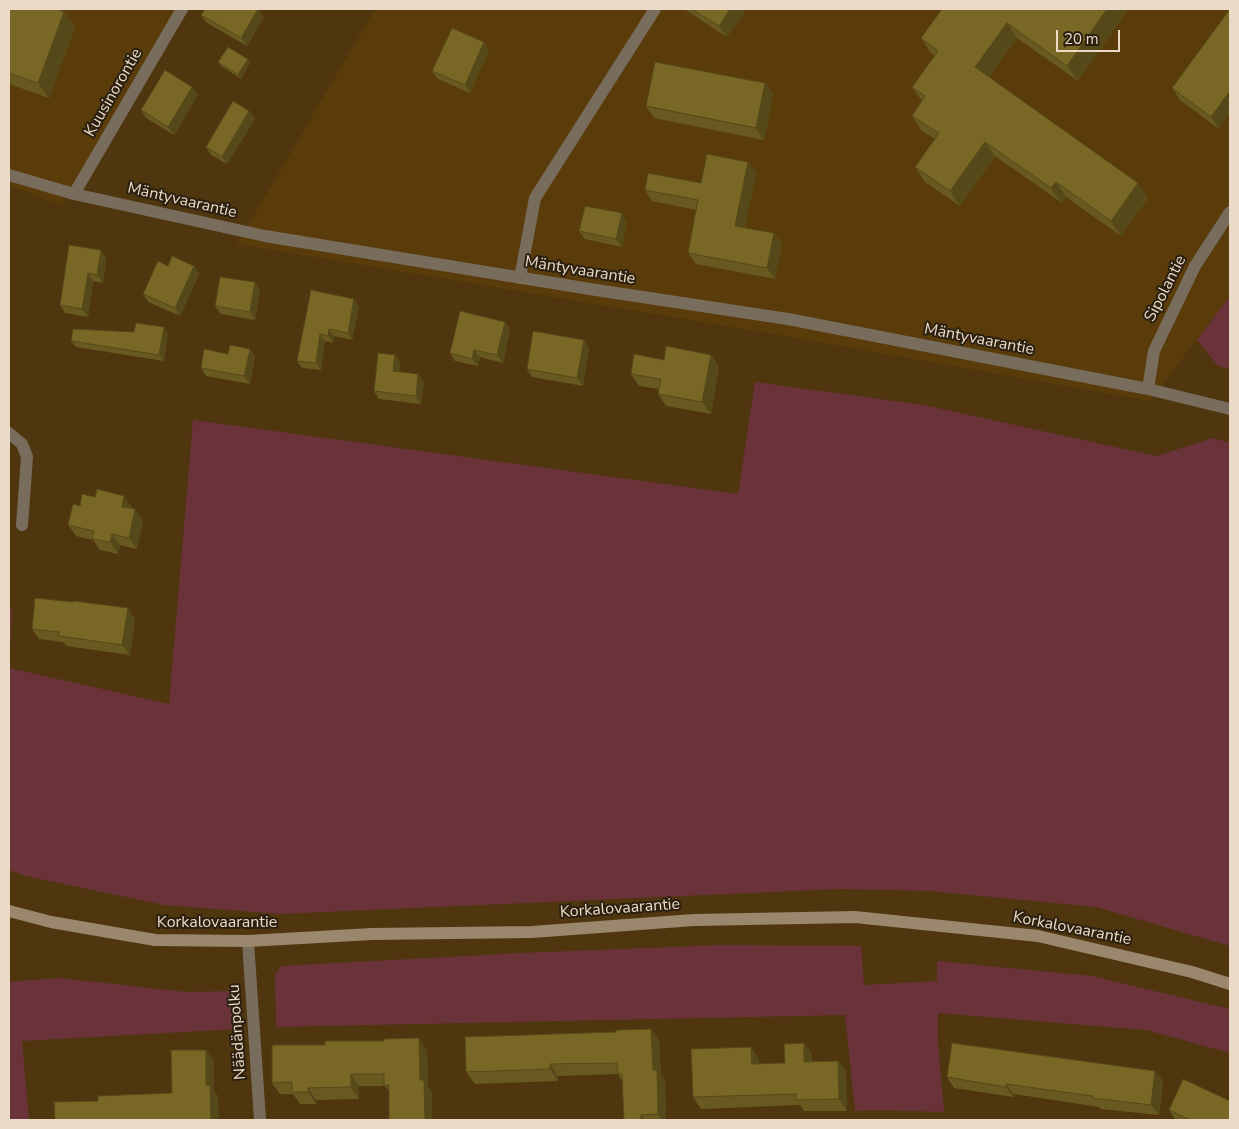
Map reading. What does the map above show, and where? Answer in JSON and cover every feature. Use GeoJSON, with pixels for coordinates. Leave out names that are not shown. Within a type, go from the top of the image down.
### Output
{"type":"FeatureCollection","features":[{"type":"Feature","properties":{"kind":"street","name":"Kuusinorontie"},"geometry":{"type":"LineString","coordinates":[[74,194],[182,9]]}},
{"type":"Feature","properties":{"kind":"street"},"geometry":{"type":"LineString","coordinates":[[520,278],[535,198],[655,9]]}},
{"type":"Feature","properties":{"kind":"street","name":"Mäntyvaarantie"},"geometry":{"type":"LineString","coordinates":[[9,175],[74,194],[265,236],[520,278],[788,319],[1148,388],[1230,409]]}},
{"type":"Feature","properties":{"kind":"street","name":"Sipolantie"},"geometry":{"type":"LineString","coordinates":[[1148,388],[1154,351],[1195,266],[1230,212]]}},
{"type":"Feature","properties":{"kind":"street"},"geometry":{"type":"LineString","coordinates":[[9,432],[22,444],[27,458],[22,525]]}},
{"type":"Feature","properties":{"kind":"street","name":"Korkalovaarantie"},"geometry":{"type":"LineString","coordinates":[[9,911],[51,922],[155,940],[248,941],[372,934],[532,932],[694,920],[855,917],[1038,936],[1192,972],[1230,984]]}},
{"type":"Feature","properties":{"kind":"street","name":"Näädänpolku"},"geometry":{"type":"LineString","coordinates":[[248,941],[260,1120]]}},
{"type":"Feature","properties":{"kind":"shaded area"},"geometry":{"type":"Polygon","coordinates":[[[9,9],[177,9],[61,205],[9,185],[9,9]]]}},
{"type":"Feature","properties":{"kind":"shaded area"},"geometry":{"type":"Polygon","coordinates":[[[375,9],[1230,9],[1230,296],[1150,401],[762,332],[237,244],[375,9]]]}},
{"type":"Feature","properties":{"kind":"shaded area"},"geometry":{"type":"Polygon","coordinates":[[[1230,296],[1230,369],[1218,366],[1197,340],[1230,296]]]}},
{"type":"Feature","properties":{"kind":"shaded area"},"geometry":{"type":"Polygon","coordinates":[[[755,382],[924,405],[1156,456],[1213,438],[1230,443],[1230,946],[1096,907],[929,891],[839,889],[280,914],[164,905],[26,876],[9,870],[9,668],[169,704],[193,420],[738,494],[755,382]]]}},
{"type":"Feature","properties":{"kind":"shaded area"},"geometry":{"type":"Polygon","coordinates":[[[9,607],[12,609],[9,668],[9,607]]]}},
{"type":"Feature","properties":{"kind":"shaded area"},"geometry":{"type":"Polygon","coordinates":[[[721,945],[861,946],[864,985],[937,981],[937,961],[1092,976],[1230,1009],[1230,1053],[1146,1030],[938,1013],[938,1042],[944,1112],[855,1111],[845,1015],[276,1027],[275,975],[281,966],[521,953],[721,945]]]}},
{"type":"Feature","properties":{"kind":"shaded area"},"geometry":{"type":"Polygon","coordinates":[[[60,978],[186,992],[234,991],[239,1029],[22,1041],[29,1120],[9,1120],[9,982],[60,978]]]}},
{"type":"Feature","properties":{"kind":"building"},"geometry":{"type":"Polygon","coordinates":[[[9,9],[57,9],[64,12],[38,83],[9,73],[9,9]]]}},
{"type":"Feature","properties":{"kind":"building"},"geometry":{"type":"Polygon","coordinates":[[[205,9],[258,9],[241,38],[201,15],[205,9]]]}},
{"type":"Feature","properties":{"kind":"building"},"geometry":{"type":"Polygon","coordinates":[[[692,9],[730,9],[719,26],[692,9]]]}},
{"type":"Feature","properties":{"kind":"building"},"geometry":{"type":"Polygon","coordinates":[[[942,9],[1107,9],[1067,66],[1007,23],[975,67],[1138,183],[1111,221],[1056,182],[1051,188],[985,142],[950,191],[915,167],[939,133],[912,116],[925,96],[912,87],[938,51],[921,38],[942,9]]]}},
{"type":"Feature","properties":{"kind":"building"},"geometry":{"type":"Polygon","coordinates":[[[1230,9],[1230,91],[1211,117],[1172,88],[1230,9]]]}},
{"type":"Feature","properties":{"kind":"building"},"geometry":{"type":"Polygon","coordinates":[[[452,28],[484,42],[465,85],[432,71],[452,28]]]}},
{"type":"Feature","properties":{"kind":"building"},"geometry":{"type":"Polygon","coordinates":[[[228,47],[248,59],[238,75],[218,62],[228,47]]]}},
{"type":"Feature","properties":{"kind":"building"},"geometry":{"type":"Polygon","coordinates":[[[655,62],[765,83],[756,128],[646,106],[655,62]]]}},
{"type":"Feature","properties":{"kind":"building"},"geometry":{"type":"Polygon","coordinates":[[[165,70],[192,87],[168,127],[141,110],[165,70]]]}},
{"type":"Feature","properties":{"kind":"building"},"geometry":{"type":"Polygon","coordinates":[[[233,101],[249,111],[222,157],[206,147],[233,101]]]}},
{"type":"Feature","properties":{"kind":"building"},"geometry":{"type":"Polygon","coordinates":[[[707,154],[748,162],[735,226],[774,233],[767,268],[688,253],[698,200],[645,190],[648,173],[701,183],[707,154]]]}},
{"type":"Feature","properties":{"kind":"building"},"geometry":{"type":"Polygon","coordinates":[[[585,206],[622,213],[616,239],[579,231],[585,206]]]}},
{"type":"Feature","properties":{"kind":"building"},"geometry":{"type":"Polygon","coordinates":[[[69,245],[101,250],[97,275],[88,273],[82,309],[60,305],[69,245]]]}},
{"type":"Feature","properties":{"kind":"building"},"geometry":{"type":"Polygon","coordinates":[[[172,256],[194,266],[175,308],[143,294],[158,261],[168,266],[172,256]]]}},
{"type":"Feature","properties":{"kind":"building"},"geometry":{"type":"Polygon","coordinates":[[[220,277],[255,282],[250,312],[215,306],[220,277]]]}},
{"type":"Feature","properties":{"kind":"building"},"geometry":{"type":"Polygon","coordinates":[[[311,290],[354,299],[348,333],[329,329],[328,336],[320,334],[316,363],[297,361],[311,290]]]}},
{"type":"Feature","properties":{"kind":"building"},"geometry":{"type":"Polygon","coordinates":[[[460,311],[505,322],[497,355],[474,350],[472,359],[450,353],[460,311]]]}},
{"type":"Feature","properties":{"kind":"building"},"geometry":{"type":"Polygon","coordinates":[[[136,323],[164,327],[159,355],[71,341],[73,329],[134,332],[136,323]]]}},
{"type":"Feature","properties":{"kind":"building"},"geometry":{"type":"Polygon","coordinates":[[[533,331],[584,340],[577,378],[527,369],[533,331]]]}},
{"type":"Feature","properties":{"kind":"building"},"geometry":{"type":"Polygon","coordinates":[[[230,345],[250,349],[244,376],[201,368],[204,349],[228,354],[230,345]]]}},
{"type":"Feature","properties":{"kind":"building"},"geometry":{"type":"Polygon","coordinates":[[[666,346],[711,355],[702,402],[658,394],[661,379],[631,374],[634,354],[664,360],[666,346]]]}},
{"type":"Feature","properties":{"kind":"building"},"geometry":{"type":"Polygon","coordinates":[[[378,353],[395,355],[393,371],[418,374],[416,396],[374,391],[378,353]]]}},
{"type":"Feature","properties":{"kind":"building"},"geometry":{"type":"Polygon","coordinates":[[[97,489],[124,496],[122,507],[135,509],[129,538],[112,534],[110,542],[92,539],[94,531],[68,525],[73,504],[80,506],[82,494],[95,497],[97,489]]]}},
{"type":"Feature","properties":{"kind":"building"},"geometry":{"type":"Polygon","coordinates":[[[35,598],[128,608],[122,645],[59,636],[59,632],[32,629],[35,598]]]}},
{"type":"Feature","properties":{"kind":"building"},"geometry":{"type":"Polygon","coordinates":[[[651,1029],[653,1070],[657,1070],[658,1114],[641,1115],[641,1120],[624,1120],[622,1074],[618,1074],[617,1063],[550,1064],[550,1069],[466,1072],[465,1037],[651,1029]]]}},
{"type":"Feature","properties":{"kind":"building"},"geometry":{"type":"Polygon","coordinates":[[[419,1038],[420,1080],[424,1080],[425,1120],[389,1120],[389,1085],[384,1085],[384,1074],[351,1074],[351,1087],[308,1088],[308,1092],[292,1092],[292,1082],[272,1083],[272,1045],[325,1045],[325,1041],[384,1041],[384,1039],[419,1038]]]}},
{"type":"Feature","properties":{"kind":"building"},"geometry":{"type":"Polygon","coordinates":[[[804,1043],[804,1062],[838,1061],[839,1099],[796,1100],[796,1094],[693,1097],[691,1049],[751,1047],[752,1064],[785,1063],[784,1044],[804,1043]]]}},
{"type":"Feature","properties":{"kind":"building"},"geometry":{"type":"Polygon","coordinates":[[[952,1043],[1155,1071],[1151,1105],[1006,1084],[1006,1087],[947,1077],[952,1043]]]}},
{"type":"Feature","properties":{"kind":"building"},"geometry":{"type":"Polygon","coordinates":[[[171,1050],[206,1050],[206,1085],[210,1085],[211,1120],[55,1120],[54,1102],[98,1101],[98,1096],[172,1093],[171,1050]]]}},
{"type":"Feature","properties":{"kind":"building"},"geometry":{"type":"Polygon","coordinates":[[[1183,1079],[1230,1101],[1230,1120],[1191,1120],[1169,1110],[1183,1079]]]}}]}
